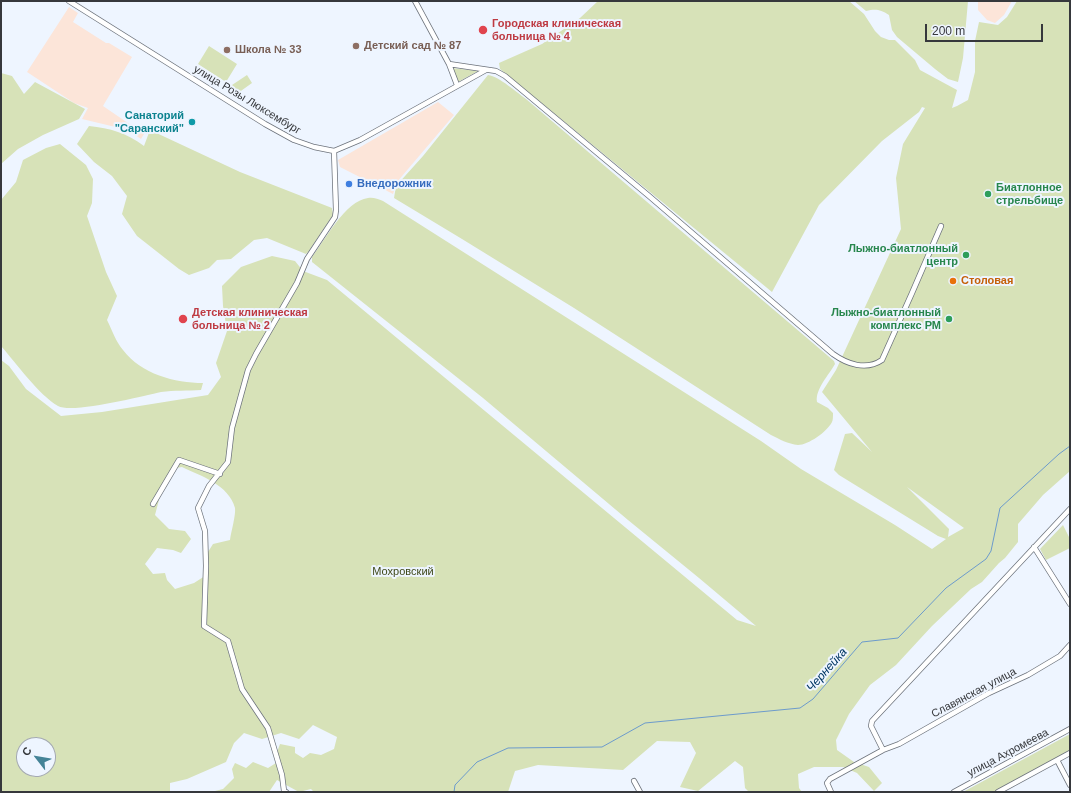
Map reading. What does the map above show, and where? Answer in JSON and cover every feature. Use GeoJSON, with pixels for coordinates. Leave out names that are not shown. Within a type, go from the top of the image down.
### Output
{"type":"FeatureCollection","features":[{"type":"Feature","properties":{"kind":"street","name":"улица Розы Люксембург"},"geometry":{"type":"LineString","coordinates":[[69,1],[265,124],[294,140],[314,147],[334,151]]}},
{"type":"Feature","properties":{"kind":"street"},"geometry":{"type":"LineString","coordinates":[[415,1],[450,64],[457,85]]}},
{"type":"Feature","properties":{"kind":"street"},"geometry":{"type":"LineString","coordinates":[[450,64],[496,71],[505,76],[655,201],[833,354],[856,365],[871,365],[882,360],[940,226]]}},
{"type":"Feature","properties":{"kind":"street"},"geometry":{"type":"LineString","coordinates":[[286,792],[284,791],[282,775],[268,728],[242,689],[228,641],[204,626],[206,566],[205,531],[198,508],[210,486],[228,462],[232,428],[248,370],[297,284],[307,259],[335,217],[334,151],[360,140],[486,70]]}},
{"type":"Feature","properties":{"kind":"street"},"geometry":{"type":"LineString","coordinates":[[153,504],[179,460],[220,474]]}},
{"type":"Feature","properties":{"kind":"street"},"geometry":{"type":"LineString","coordinates":[[883,750],[871,726],[872,721],[1070,509]]}},
{"type":"Feature","properties":{"kind":"street"},"geometry":{"type":"LineString","coordinates":[[1034,547],[1070,604]]}},
{"type":"Feature","properties":{"kind":"street","name":"Славянская улица"},"geometry":{"type":"LineString","coordinates":[[831,792],[827,783],[830,779],[883,750],[899,744],[989,693],[1028,675],[1060,656],[1070,645]]}},
{"type":"Feature","properties":{"kind":"street","name":"улица Ахромеева"},"geometry":{"type":"LineString","coordinates":[[954,792],[1070,729]]}},
{"type":"Feature","properties":{"kind":"street"},"geometry":{"type":"LineString","coordinates":[[998,792],[1070,753]]}},
{"type":"Feature","properties":{"kind":"street"},"geometry":{"type":"LineString","coordinates":[[1057,760],[1070,785]]}},
{"type":"Feature","properties":{"kind":"street"},"geometry":{"type":"LineString","coordinates":[[634,781],[640,792]]}},
{"type":"Feature","properties":{"kind":"shaded area"},"geometry":{"type":"Polygon","coordinates":[[[978,1],[1012,1],[1004,15],[995,23],[987,20],[978,10],[978,1]]]}},
{"type":"Feature","properties":{"kind":"shaded area"},"geometry":{"type":"Polygon","coordinates":[[[69,7],[78,13],[73,22],[106,43],[109,43],[132,57],[103,106],[144,134],[141,139],[128,130],[82,119],[88,108],[74,103],[27,72],[69,7]]]}},
{"type":"Feature","properties":{"kind":"shaded area"},"geometry":{"type":"Polygon","coordinates":[[[438,102],[454,115],[397,182],[393,194],[340,167],[338,160],[438,102]]]}},
{"type":"Feature","properties":{"kind":"green space","name":"Мохровский"},"geometry":{"type":"Polygon","coordinates":[[[598,1],[849,1],[864,14],[875,31],[881,37],[889,40],[895,40],[915,60],[920,70],[957,90],[952,108],[968,100],[975,72],[975,41],[979,22],[998,25],[1007,17],[1017,1],[1070,1],[1070,471],[1043,495],[1018,524],[1018,542],[1005,558],[982,582],[971,589],[932,626],[896,665],[870,685],[849,714],[836,740],[837,750],[854,762],[869,767],[882,783],[874,791],[857,773],[843,767],[814,767],[798,774],[799,788],[802,792],[749,792],[745,788],[743,767],[735,761],[698,791],[680,787],[696,753],[690,742],[657,741],[623,770],[538,765],[515,771],[508,792],[314,792],[311,789],[299,792],[277,780],[269,792],[211,792],[223,789],[234,778],[232,769],[235,763],[246,768],[253,762],[268,768],[276,763],[277,752],[280,744],[295,747],[295,753],[303,758],[310,753],[321,755],[334,749],[337,737],[313,725],[299,739],[281,733],[262,739],[244,733],[234,743],[226,762],[187,779],[170,783],[170,792],[1,792],[1,360],[9,366],[26,389],[61,416],[102,412],[208,395],[221,377],[216,363],[227,331],[223,306],[222,286],[241,267],[272,256],[295,261],[303,271],[327,280],[737,620],[756,626],[483,398],[312,262],[312,257],[336,222],[351,206],[368,198],[383,201],[761,441],[801,469],[932,549],[946,539],[938,536],[839,475],[834,470],[845,434],[852,433],[872,452],[822,392],[836,370],[901,229],[896,178],[903,144],[925,108],[922,107],[919,112],[882,141],[819,205],[772,292],[500,69],[499,63],[542,44],[580,18],[598,1]],[[182,467],[176,468],[160,496],[155,515],[169,529],[185,531],[191,539],[181,553],[173,550],[157,548],[145,564],[153,574],[165,573],[167,580],[175,589],[194,583],[208,574],[208,552],[213,544],[230,540],[235,511],[232,500],[221,487],[182,467]],[[907,487],[949,529],[948,537],[964,528],[907,487]]]}},
{"type":"Feature","properties":{"kind":"green space"},"geometry":{"type":"Polygon","coordinates":[[[854,1],[968,1],[963,58],[958,82],[948,79],[897,37],[892,30],[889,15],[878,10],[866,11],[854,1]]]}},
{"type":"Feature","properties":{"kind":"green space"},"geometry":{"type":"Polygon","coordinates":[[[209,46],[237,64],[226,82],[198,64],[209,46]]]}},
{"type":"Feature","properties":{"kind":"green space"},"geometry":{"type":"Polygon","coordinates":[[[452,68],[478,71],[458,82],[452,68]]]}},
{"type":"Feature","properties":{"kind":"green space"},"geometry":{"type":"Polygon","coordinates":[[[1,73],[12,76],[24,94],[35,82],[85,109],[79,119],[43,135],[18,149],[1,164],[1,73]]]}},
{"type":"Feature","properties":{"kind":"green space"},"geometry":{"type":"Polygon","coordinates":[[[247,75],[252,83],[238,93],[232,85],[247,75]]]}},
{"type":"Feature","properties":{"kind":"green space"},"geometry":{"type":"Polygon","coordinates":[[[488,75],[493,76],[503,82],[526,99],[834,361],[835,364],[820,387],[817,397],[817,402],[828,408],[833,413],[833,419],[830,426],[822,434],[807,443],[798,445],[771,435],[574,308],[394,198],[396,186],[423,156],[488,75]]]}},
{"type":"Feature","properties":{"kind":"green space"},"geometry":{"type":"Polygon","coordinates":[[[89,126],[118,132],[138,141],[144,146],[150,130],[240,172],[332,208],[333,215],[306,254],[267,238],[254,240],[231,259],[217,260],[209,268],[189,275],[179,269],[137,236],[122,214],[127,196],[112,176],[94,162],[77,144],[89,126]]]}},
{"type":"Feature","properties":{"kind":"green space"},"geometry":{"type":"Polygon","coordinates":[[[60,144],[86,165],[93,179],[92,203],[87,216],[106,272],[117,296],[107,320],[118,343],[130,358],[149,371],[170,379],[192,383],[203,383],[201,390],[161,392],[108,404],[66,408],[58,406],[43,394],[1,346],[1,200],[16,182],[23,160],[46,148],[60,144]]]}},
{"type":"Feature","properties":{"kind":"green space"},"geometry":{"type":"Polygon","coordinates":[[[1063,525],[1070,539],[1070,548],[1046,560],[1040,549],[1063,525]]]}},
{"type":"Feature","properties":{"kind":"green space"},"geometry":{"type":"Polygon","coordinates":[[[1070,734],[1070,754],[998,792],[963,792],[1070,734]]]}},
{"type":"Feature","properties":{"kind":"waterway","name":"Чернейка"},"geometry":{"type":"LineString","coordinates":[[454,792],[455,785],[477,762],[508,748],[602,747],[645,723],[800,708],[813,699],[862,642],[898,638],[946,588],[986,559],[991,551],[1000,508],[1059,454],[1070,446]]}},
{"type":"Feature","properties":{"kind":"place","name":"Городская клиническая больница № 4"},"geometry":{"type":"Point","coordinates":[483,30]}},
{"type":"Feature","properties":{"kind":"place","name":"Детский сад № 87"},"geometry":{"type":"Point","coordinates":[356,46]}},
{"type":"Feature","properties":{"kind":"place","name":"Школа № 33"},"geometry":{"type":"Point","coordinates":[227,50]}},
{"type":"Feature","properties":{"kind":"place","name":"Санаторий \"Саранский\""},"geometry":{"type":"Point","coordinates":[192,122]}},
{"type":"Feature","properties":{"kind":"place","name":"Внедорожник"},"geometry":{"type":"Point","coordinates":[349,184]}},
{"type":"Feature","properties":{"kind":"place","name":"Биатлонное стрельбище"},"geometry":{"type":"Point","coordinates":[988,194]}},
{"type":"Feature","properties":{"kind":"place","name":"Лыжно-биатлонный центр"},"geometry":{"type":"Point","coordinates":[966,255]}},
{"type":"Feature","properties":{"kind":"place","name":"Столовая"},"geometry":{"type":"Point","coordinates":[953,281]}},
{"type":"Feature","properties":{"kind":"place","name":"Детская клиническая больница № 2"},"geometry":{"type":"Point","coordinates":[183,319]}},
{"type":"Feature","properties":{"kind":"place","name":"Лыжно-биатлонный комплекс РМ"},"geometry":{"type":"Point","coordinates":[949,319]}}]}
